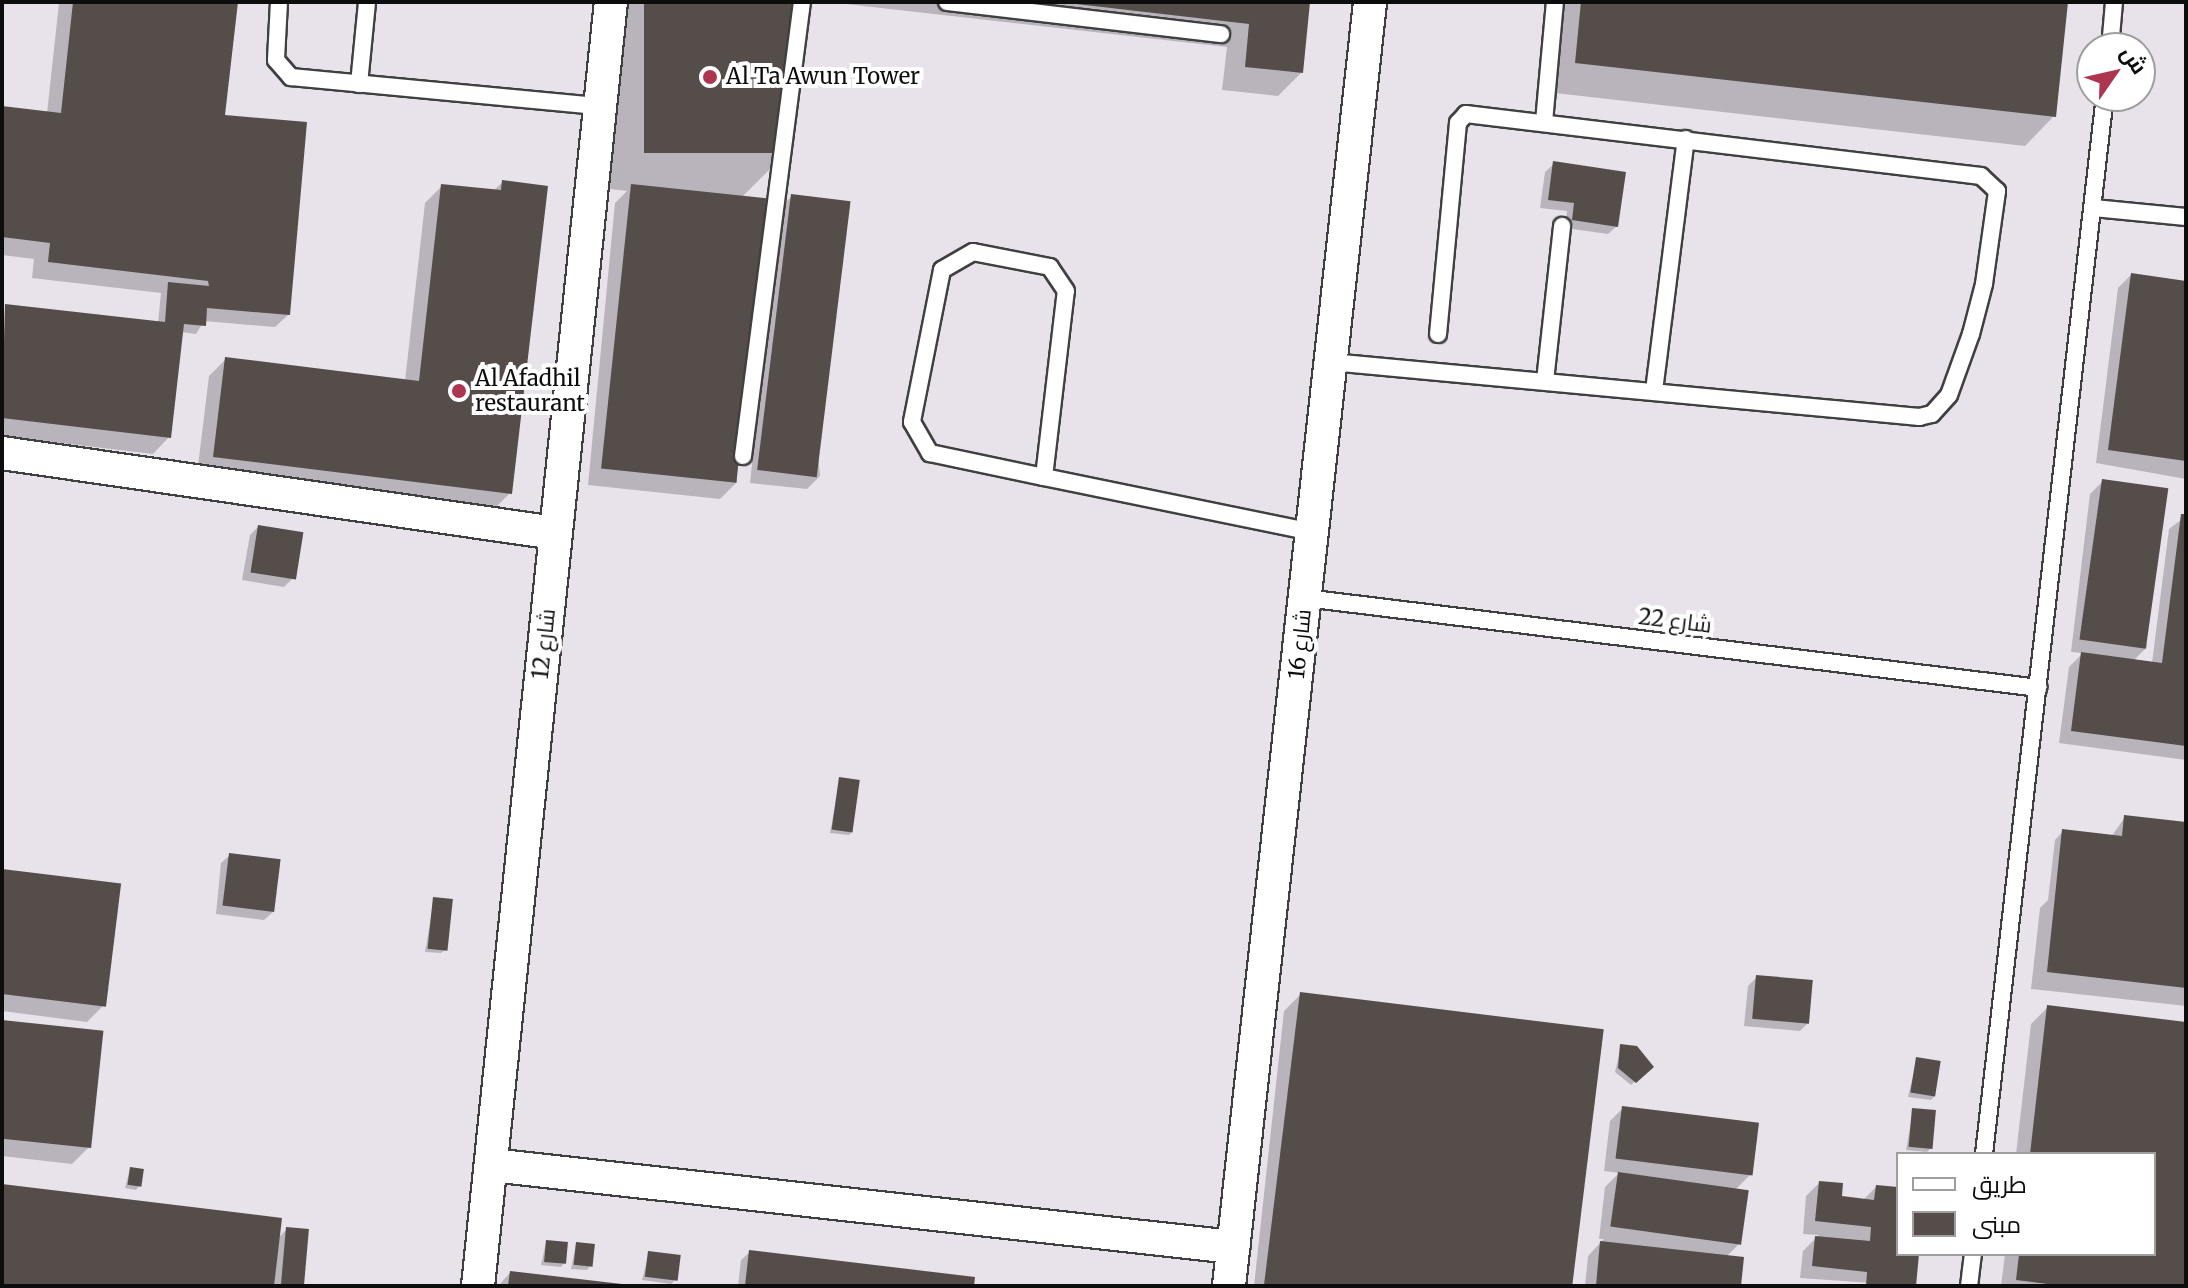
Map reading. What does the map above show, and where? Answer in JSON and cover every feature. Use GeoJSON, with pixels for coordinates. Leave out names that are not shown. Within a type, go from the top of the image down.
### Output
{"type":"FeatureCollection","features":[{"type":"Feature","properties":{"kind":"street","name":"شارع 12"},"geometry":{"type":"LineString","coordinates":[[478,1286],[611,2]]}},
{"type":"Feature","properties":{"kind":"street","name":"شارع 16"},"geometry":{"type":"LineString","coordinates":[[1229,1286],[1370,2]]}},
{"type":"Feature","properties":{"kind":"street"},"geometry":{"type":"LineString","coordinates":[[2,453],[555,533]]}},
{"type":"Feature","properties":{"kind":"street"},"geometry":{"type":"LineString","coordinates":[[491,1165],[1233,1247]]}},
{"type":"Feature","properties":{"kind":"lane"},"geometry":{"type":"LineString","coordinates":[[279,2],[275,49],[282,71],[291,77],[600,106]]}},
{"type":"Feature","properties":{"kind":"lane"},"geometry":{"type":"LineString","coordinates":[[359,84],[367,2]]}},
{"type":"Feature","properties":{"kind":"lane"},"geometry":{"type":"LineString","coordinates":[[743,456],[802,2]]}},
{"type":"Feature","properties":{"kind":"lane"},"geometry":{"type":"LineString","coordinates":[[947,2],[1221,34]]}},
{"type":"Feature","properties":{"kind":"lane"},"geometry":{"type":"LineString","coordinates":[[1544,122],[1555,2]]}},
{"type":"Feature","properties":{"kind":"lane"},"geometry":{"type":"LineString","coordinates":[[2111,32],[2114,2]]}},
{"type":"Feature","properties":{"kind":"lane"},"geometry":{"type":"LineString","coordinates":[[1984,1152],[2103,112]]}},
{"type":"Feature","properties":{"kind":"lane"},"geometry":{"type":"LineString","coordinates":[[1331,362],[1919,417],[1932,414],[1949,395],[1971,334],[1998,198],[1994,184],[1981,176],[1471,114],[1459,119],[1438,334]]}},
{"type":"Feature","properties":{"kind":"lane"},"geometry":{"type":"LineString","coordinates":[[1654,391],[1686,139]]}},
{"type":"Feature","properties":{"kind":"lane"},"geometry":{"type":"LineString","coordinates":[[2094,208],[2186,217]]}},
{"type":"Feature","properties":{"kind":"lane"},"geometry":{"type":"LineString","coordinates":[[1545,381],[1562,226]]}},
{"type":"Feature","properties":{"kind":"lane"},"geometry":{"type":"LineString","coordinates":[[1044,477],[1066,291],[1050,267],[973,252],[942,270],[912,422],[930,453],[1044,477],[1312,532]]}},
{"type":"Feature","properties":{"kind":"lane","name":"شارع 22"},"geometry":{"type":"LineString","coordinates":[[1305,598],[2039,688]]}},
{"type":"Feature","properties":{"kind":"lane"},"geometry":{"type":"LineString","coordinates":[[1969,1286],[1973,1256]]}},
{"type":"Feature","properties":{"kind":"shaded area"},"geometry":{"type":"Polygon","coordinates":[[[2,2],[2186,2],[2186,1286],[2,1286],[2,2]]]}},
{"type":"Feature","properties":{"kind":"building"},"geometry":{"type":"Polygon","coordinates":[[[73,2],[238,2],[225,115],[307,122],[290,315],[207,308],[206,326],[184,324],[171,438],[2,418],[5,304],[165,322],[168,282],[209,286],[208,281],[48,262],[50,243],[2,237],[2,106],[61,113],[73,2]]]}},
{"type":"Feature","properties":{"kind":"building","name":"Al Ta Awun Tower"},"geometry":{"type":"Polygon","coordinates":[[[644,2],[791,2],[791,153],[644,153],[644,2]]]}},
{"type":"Feature","properties":{"kind":"building"},"geometry":{"type":"Polygon","coordinates":[[[1059,2],[1310,2],[1303,73],[1245,67],[1249,24],[1059,2]]]}},
{"type":"Feature","properties":{"kind":"building"},"geometry":{"type":"Polygon","coordinates":[[[1581,2],[2068,2],[2056,117],[1575,63],[1581,2]]]}},
{"type":"Feature","properties":{"kind":"building"},"geometry":{"type":"Polygon","coordinates":[[[1553,161],[1626,172],[1618,227],[1572,220],[1574,203],[1548,200],[1553,161]]]}},
{"type":"Feature","properties":{"kind":"building"},"geometry":{"type":"Polygon","coordinates":[[[502,180],[548,186],[512,494],[213,457],[225,357],[419,381],[441,184],[501,190],[502,180]]]}},
{"type":"Feature","properties":{"kind":"building"},"geometry":{"type":"Polygon","coordinates":[[[631,184],[766,198],[736,483],[601,468],[631,184]]]}},
{"type":"Feature","properties":{"kind":"building"},"geometry":{"type":"Polygon","coordinates":[[[791,194],[851,201],[817,477],[757,470],[791,194]]]}},
{"type":"Feature","properties":{"kind":"building"},"geometry":{"type":"Polygon","coordinates":[[[2131,273],[2186,281],[2186,461],[2108,450],[2131,273]]]}},
{"type":"Feature","properties":{"kind":"building"},"geometry":{"type":"Polygon","coordinates":[[[2102,479],[2168,488],[2146,649],[2079,639],[2102,479]]]}},
{"type":"Feature","properties":{"kind":"building"},"geometry":{"type":"Polygon","coordinates":[[[2181,514],[2186,514],[2186,746],[2071,731],[2081,652],[2162,663],[2181,514]]]}},
{"type":"Feature","properties":{"kind":"building"},"geometry":{"type":"Polygon","coordinates":[[[258,525],[303,532],[296,580],[250,572],[258,525]]]}},
{"type":"Feature","properties":{"kind":"building"},"geometry":{"type":"Polygon","coordinates":[[[839,777],[860,780],[852,832],[832,829],[839,777]]]}},
{"type":"Feature","properties":{"kind":"building"},"geometry":{"type":"Polygon","coordinates":[[[2124,815],[2186,822],[2186,988],[2047,972],[2062,829],[2122,836],[2124,815]]]}},
{"type":"Feature","properties":{"kind":"building"},"geometry":{"type":"Polygon","coordinates":[[[229,853],[281,859],[274,912],[223,906],[229,853]]]}},
{"type":"Feature","properties":{"kind":"building"},"geometry":{"type":"Polygon","coordinates":[[[2,869],[121,884],[106,1007],[2,994],[2,869]]]}},
{"type":"Feature","properties":{"kind":"building"},"geometry":{"type":"Polygon","coordinates":[[[433,897],[453,899],[447,951],[428,949],[433,897]]]}},
{"type":"Feature","properties":{"kind":"building"},"geometry":{"type":"Polygon","coordinates":[[[1756,975],[1813,980],[1809,1024],[1752,1019],[1756,975]]]}},
{"type":"Feature","properties":{"kind":"building"},"geometry":{"type":"Polygon","coordinates":[[[1300,992],[1604,1029],[1572,1286],[1264,1286],[1300,992]]]}},
{"type":"Feature","properties":{"kind":"building"},"geometry":{"type":"Polygon","coordinates":[[[2047,1005],[2186,1022],[2186,1286],[2063,1286],[2016,1280],[2019,1256],[2156,1256],[2156,1152],[2030,1152],[2047,1005]]]}},
{"type":"Feature","properties":{"kind":"building"},"geometry":{"type":"Polygon","coordinates":[[[2,1020],[103,1031],[91,1148],[2,1139],[2,1020]]]}},
{"type":"Feature","properties":{"kind":"building"},"geometry":{"type":"Polygon","coordinates":[[[1620,1044],[1637,1046],[1654,1067],[1636,1083],[1618,1068],[1620,1044]]]}},
{"type":"Feature","properties":{"kind":"building"},"geometry":{"type":"Polygon","coordinates":[[[1916,1057],[1941,1061],[1935,1096],[1910,1093],[1916,1057]]]}},
{"type":"Feature","properties":{"kind":"building"},"geometry":{"type":"Polygon","coordinates":[[[1622,1106],[1759,1123],[1753,1175],[1616,1159],[1622,1106]]]}},
{"type":"Feature","properties":{"kind":"building"},"geometry":{"type":"Polygon","coordinates":[[[1912,1108],[1936,1110],[1933,1149],[1909,1147],[1912,1108]]]}},
{"type":"Feature","properties":{"kind":"building"},"geometry":{"type":"Polygon","coordinates":[[[130,1167],[144,1169],[141,1187],[127,1185],[130,1167]]]}},
{"type":"Feature","properties":{"kind":"building"},"geometry":{"type":"Polygon","coordinates":[[[1618,1172],[1749,1190],[1741,1245],[1610,1226],[1618,1172]]]}},
{"type":"Feature","properties":{"kind":"building"},"geometry":{"type":"Polygon","coordinates":[[[1819,1181],[1843,1183],[1842,1196],[1874,1200],[1876,1185],[1896,1187],[1896,1256],[1919,1256],[1916,1286],[1866,1286],[1867,1272],[1812,1266],[1815,1236],[1870,1241],[1871,1227],[1815,1221],[1819,1181]]]}},
{"type":"Feature","properties":{"kind":"building"},"geometry":{"type":"Polygon","coordinates":[[[2,1184],[282,1218],[274,1286],[2,1284],[2,1184]]]}},
{"type":"Feature","properties":{"kind":"building"},"geometry":{"type":"Polygon","coordinates":[[[286,1227],[309,1229],[304,1286],[281,1286],[286,1227]]]}},
{"type":"Feature","properties":{"kind":"building"},"geometry":{"type":"Polygon","coordinates":[[[546,1240],[568,1242],[566,1264],[544,1262],[546,1240]]]}},
{"type":"Feature","properties":{"kind":"building"},"geometry":{"type":"Polygon","coordinates":[[[1600,1241],[1744,1257],[1741,1286],[1596,1286],[1600,1241]]]}},
{"type":"Feature","properties":{"kind":"building"},"geometry":{"type":"Polygon","coordinates":[[[576,1242],[595,1244],[592,1267],[574,1265],[576,1242]]]}},
{"type":"Feature","properties":{"kind":"building"},"geometry":{"type":"Polygon","coordinates":[[[749,1250],[975,1277],[974,1286],[745,1286],[749,1250]]]}},
{"type":"Feature","properties":{"kind":"building"},"geometry":{"type":"Polygon","coordinates":[[[648,1251],[681,1255],[678,1281],[645,1277],[648,1251]]]}},
{"type":"Feature","properties":{"kind":"building"},"geometry":{"type":"Polygon","coordinates":[[[510,1271],[622,1284],[508,1286],[510,1271]]]}},
{"type":"Feature","properties":{"kind":"place","name":"Al Ta Awun Tower"},"geometry":{"type":"Point","coordinates":[710,77]}},
{"type":"Feature","properties":{"kind":"place","name":"Al Afadhil restaurant"},"geometry":{"type":"Point","coordinates":[459,391]}}]}
